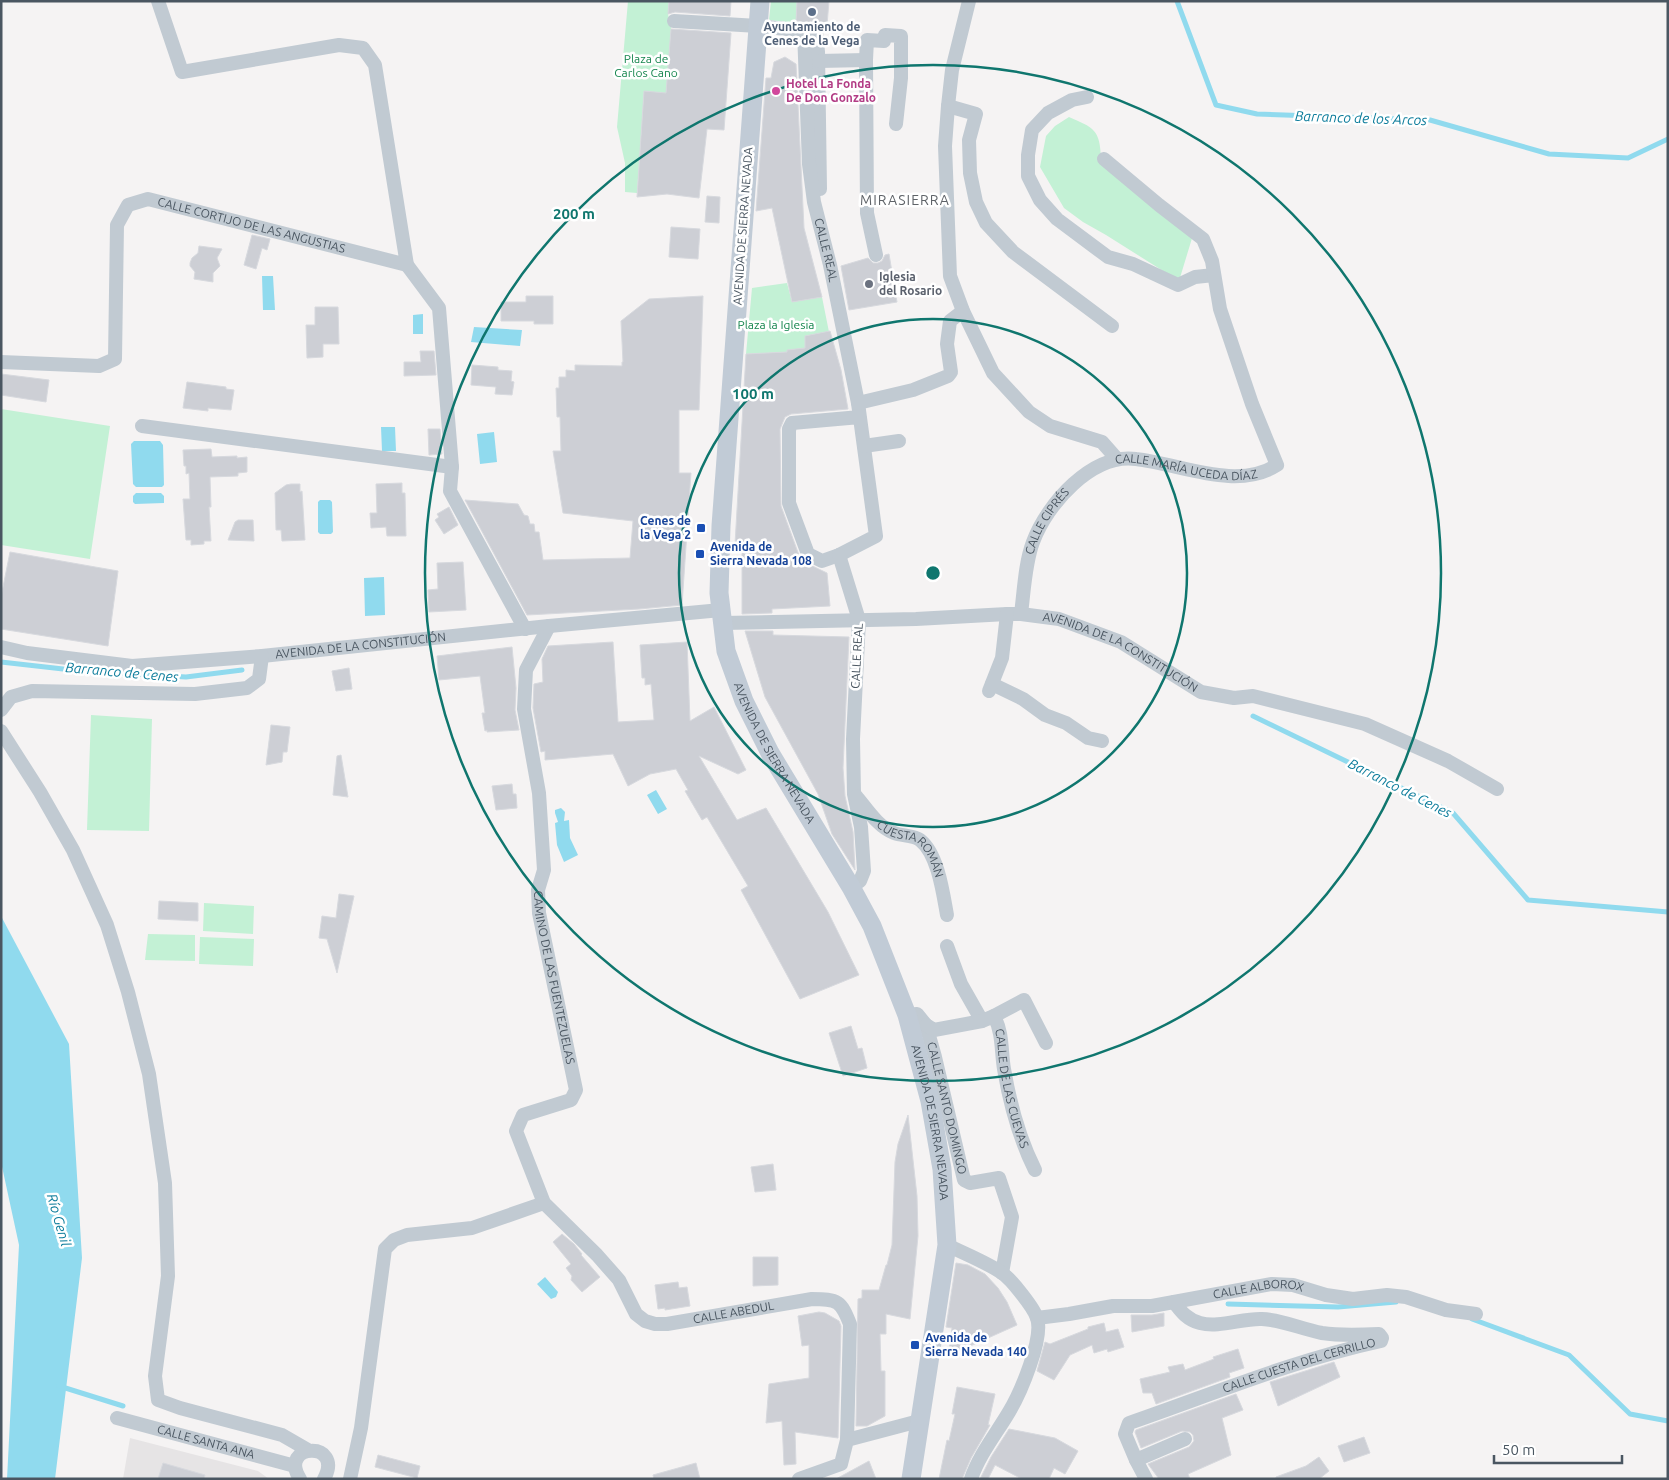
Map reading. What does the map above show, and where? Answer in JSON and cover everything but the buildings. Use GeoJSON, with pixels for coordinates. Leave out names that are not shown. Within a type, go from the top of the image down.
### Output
{"type":"FeatureCollection","features":[{"type":"Feature","properties":{"kind":"street"},"geometry":{"type":"LineString","coordinates":[[158,1],[182,72],[339,45],[363,48],[374,65],[407,265],[439,308],[452,467],[450,490],[525,629]]}},
{"type":"Feature","properties":{"kind":"street","name":"AVENIDA DE SIERRA NEVADA"},"geometry":{"type":"LineString","coordinates":[[760,1],[721,526],[720,593],[722,617],[726,651],[744,701],[770,754],[851,887],[872,926],[906,1015],[930,1101],[942,1169],[947,1245],[910,1478]]}},
{"type":"Feature","properties":{"kind":"street","name":"CALLE MARÍA UCEDA DÍAZ"},"geometry":{"type":"LineString","coordinates":[[969,1],[952,70],[945,146],[950,276],[963,311],[993,373],[1029,412],[1050,426],[1102,442],[1116,459],[1135,458],[1194,471],[1236,476],[1267,471],[1277,465],[1252,404],[1220,309],[1212,261],[1203,238],[1159,205],[1104,159]]}},
{"type":"Feature","properties":{"kind":"street"},"geometry":{"type":"LineString","coordinates":[[674,21],[804,31]]}},
{"type":"Feature","properties":{"kind":"street","name":"CALLE REAL"},"geometry":{"type":"LineString","coordinates":[[814,202],[820,193],[818,61],[816,32],[804,31],[809,164],[814,202],[830,265],[859,410],[876,536],[839,555],[859,620],[853,739],[854,794],[861,827],[864,871],[860,881],[851,887]]}},
{"type":"Feature","properties":{"kind":"street"},"geometry":{"type":"LineString","coordinates":[[876,255],[867,212],[866,60],[867,40],[884,41],[885,35],[901,36],[901,78],[896,124]]}},
{"type":"Feature","properties":{"kind":"street"},"geometry":{"type":"LineString","coordinates":[[818,61],[866,60]]}},
{"type":"Feature","properties":{"kind":"street"},"geometry":{"type":"LineString","coordinates":[[1087,98],[1072,100],[1048,113],[1032,130],[1028,155],[1028,176],[1040,200],[1057,219],[1108,258],[1133,264],[1178,285],[1194,277],[1214,275]]}},
{"type":"Feature","properties":{"kind":"street"},"geometry":{"type":"LineString","coordinates":[[948,106],[976,114],[969,140],[970,173],[976,202],[986,223],[1013,252],[1112,326]]}},
{"type":"Feature","properties":{"kind":"street","name":"CALLE CORTIJO DE LAS ANGUSTIAS"},"geometry":{"type":"LineString","coordinates":[[1,362],[99,366],[115,359],[117,225],[128,205],[148,199],[407,265]]}},
{"type":"Feature","properties":{"kind":"street"},"geometry":{"type":"LineString","coordinates":[[839,555],[822,561],[808,554],[800,535],[789,503],[789,429],[792,423],[859,410],[948,376],[951,372],[948,344],[950,321],[963,311]]}},
{"type":"Feature","properties":{"kind":"street"},"geometry":{"type":"LineString","coordinates":[[142,426],[452,467]]}},
{"type":"Feature","properties":{"kind":"street"},"geometry":{"type":"LineString","coordinates":[[864,446],[899,441]]}},
{"type":"Feature","properties":{"kind":"street","name":"CALLE CIPRÉS"},"geometry":{"type":"LineString","coordinates":[[1102,741],[1088,738],[1066,723],[1045,715],[1023,699],[990,688],[1002,658],[1025,579],[1032,542],[1048,513],[1068,488],[1096,468],[1116,459]]}},
{"type":"Feature","properties":{"kind":"street","name":"AVENIDA DE LA CONSTITUCIÓN"},"geometry":{"type":"LineString","coordinates":[[1,647],[27,653],[132,666],[262,656],[548,626],[722,617],[859,620],[1014,614],[1059,619],[1121,642],[1201,692],[1234,698],[1253,696],[1365,724],[1448,761],[1497,789]]}},
{"type":"Feature","properties":{"kind":"street","name":"CAMINO DE LAS FUENTEZUELAS"},"geometry":{"type":"LineString","coordinates":[[544,1204],[516,1131],[523,1115],[571,1100],[576,1090],[539,913],[538,890],[544,870],[539,793],[524,709],[526,670],[548,626]]}},
{"type":"Feature","properties":{"kind":"street"},"geometry":{"type":"LineString","coordinates":[[1,710],[11,697],[32,691],[195,694],[247,688],[260,679],[262,656]]}},
{"type":"Feature","properties":{"kind":"street"},"geometry":{"type":"LineString","coordinates":[[1,731],[40,792],[73,850],[107,925],[128,992],[149,1074],[165,1183],[168,1276],[155,1376],[158,1400],[180,1408],[282,1436],[308,1450],[316,1450],[324,1454],[328,1462],[326,1476],[348,1479],[361,1428],[385,1249],[394,1240],[407,1235],[472,1228],[544,1204]]}},
{"type":"Feature","properties":{"kind":"street","name":"CUESTA ROMÁN"},"geometry":{"type":"LineString","coordinates":[[854,794],[877,821],[894,833],[919,838],[928,848],[940,881],[947,915]]}},
{"type":"Feature","properties":{"kind":"street"},"geometry":{"type":"LineString","coordinates":[[947,946],[961,984],[988,1018],[1024,1000],[1046,1043]]}},
{"type":"Feature","properties":{"kind":"street","name":"CALLE SANTO DOMINGO"},"geometry":{"type":"LineString","coordinates":[[906,1015],[917,1014],[926,1025],[964,1180],[970,1182],[999,1178],[1012,1217],[1002,1273]]}},
{"type":"Feature","properties":{"kind":"street","name":"CALLE DE LAS CUEVAS"},"geometry":{"type":"LineString","coordinates":[[926,1025],[934,1030],[988,1018],[1000,1028],[1004,1067],[1012,1109],[1028,1156],[1035,1170]]}},
{"type":"Feature","properties":{"kind":"street","name":"CALLE ABEDUL"},"geometry":{"type":"LineString","coordinates":[[544,1204],[597,1255],[619,1280],[636,1314],[645,1321],[655,1324],[667,1324],[812,1299],[831,1299],[844,1308],[850,1324],[847,1440]]}},
{"type":"Feature","properties":{"kind":"street"},"geometry":{"type":"LineString","coordinates":[[947,1245],[1002,1273],[1020,1291],[1037,1318],[1036,1351],[1011,1409],[975,1467],[971,1479]]}},
{"type":"Feature","properties":{"kind":"street","name":"CALLE ALBOROX"},"geometry":{"type":"LineString","coordinates":[[1037,1318],[1113,1306],[1141,1307],[1272,1284],[1294,1284],[1326,1295],[1353,1299],[1387,1295],[1406,1297],[1446,1310],[1476,1314]]}},
{"type":"Feature","properties":{"kind":"street","name":"CALLE CUESTA DEL CERRILLO"},"geometry":{"type":"LineString","coordinates":[[1146,1479],[1125,1434],[1129,1423],[1261,1375],[1381,1341],[1382,1338],[1379,1334],[1350,1335],[1322,1332],[1260,1319],[1201,1324],[1184,1316],[1174,1302]]}},
{"type":"Feature","properties":{"kind":"street","name":"CALLE SANTA ANA"},"geometry":{"type":"LineString","coordinates":[[117,1418],[298,1473]]}},
{"type":"Feature","properties":{"kind":"street"},"geometry":{"type":"LineString","coordinates":[[799,1479],[841,1464],[847,1440],[918,1421]]}},
{"type":"Feature","properties":{"kind":"street"},"geometry":{"type":"LineString","coordinates":[[1136,1460],[1185,1439]]}},
{"type":"Feature","properties":{"kind":"street","name":"CALLE SANTA ANA"},"geometry":{"type":"LineString","coordinates":[[298,1473],[295,1462],[300,1454],[308,1450]]}},
{"type":"Feature","properties":{"kind":"shaded area"},"geometry":{"type":"Polygon","coordinates":[[[130,1438],[258,1471],[269,1479],[123,1479],[130,1438]]]}},
{"type":"Feature","properties":{"kind":"green space","name":"Plaza de Carlos Cano"},"geometry":{"type":"Polygon","coordinates":[[[628,1],[669,1],[668,14],[671,28],[666,94],[644,91],[637,193],[625,192],[625,163],[617,127],[628,1]]]}},
{"type":"Feature","properties":{"kind":"green space"},"geometry":{"type":"Polygon","coordinates":[[[771,1],[797,1],[796,23],[769,20],[771,1]]]}},
{"type":"Feature","properties":{"kind":"green space"},"geometry":{"type":"Polygon","coordinates":[[[1069,117],[1090,127],[1094,131],[1099,141],[1101,159],[1193,235],[1179,281],[1083,222],[1064,208],[1040,167],[1046,136],[1055,126],[1069,117]]]}},
{"type":"Feature","properties":{"kind":"green space","name":"Plaza la Iglesia"},"geometry":{"type":"Polygon","coordinates":[[[787,283],[792,302],[822,297],[829,332],[805,336],[805,348],[787,350],[787,352],[746,354],[752,288],[787,283]]]}},
{"type":"Feature","properties":{"kind":"green space"},"geometry":{"type":"Polygon","coordinates":[[[1,409],[110,426],[90,559],[1,545],[1,409]]]}},
{"type":"Feature","properties":{"kind":"green space"},"geometry":{"type":"Polygon","coordinates":[[[91,715],[152,719],[149,831],[87,830],[91,715]]]}},
{"type":"Feature","properties":{"kind":"green space"},"geometry":{"type":"Polygon","coordinates":[[[204,903],[254,906],[253,934],[203,931],[204,903]]]}},
{"type":"Feature","properties":{"kind":"green space"},"geometry":{"type":"Polygon","coordinates":[[[148,934],[195,935],[195,961],[145,960],[148,934]]]}},
{"type":"Feature","properties":{"kind":"green space"},"geometry":{"type":"Polygon","coordinates":[[[200,937],[254,939],[253,966],[199,964],[200,937]]]}},
{"type":"Feature","properties":{"kind":"water"},"geometry":{"type":"Polygon","coordinates":[[[262,276],[273,276],[275,310],[263,310],[262,276]]]}},
{"type":"Feature","properties":{"kind":"water"},"geometry":{"type":"Polygon","coordinates":[[[423,314],[423,334],[413,334],[413,315],[423,314]]]}},
{"type":"Feature","properties":{"kind":"water"},"geometry":{"type":"Polygon","coordinates":[[[474,327],[522,330],[520,346],[471,342],[474,327]]]}},
{"type":"Feature","properties":{"kind":"water"},"geometry":{"type":"Polygon","coordinates":[[[381,427],[395,427],[396,451],[382,451],[381,427]]]}},
{"type":"Feature","properties":{"kind":"water"},"geometry":{"type":"Polygon","coordinates":[[[494,432],[497,462],[480,464],[477,434],[494,432]]]}},
{"type":"Feature","properties":{"kind":"water"},"geometry":{"type":"Polygon","coordinates":[[[134,441],[160,441],[163,445],[164,485],[162,487],[136,487],[133,484],[131,444],[134,441]]]}},
{"type":"Feature","properties":{"kind":"water"},"geometry":{"type":"Polygon","coordinates":[[[136,493],[161,493],[164,496],[164,503],[135,504],[133,496],[136,493]]]}},
{"type":"Feature","properties":{"kind":"water"},"geometry":{"type":"Polygon","coordinates":[[[320,500],[330,500],[332,502],[333,532],[331,534],[320,534],[318,532],[318,502],[320,500]]]}},
{"type":"Feature","properties":{"kind":"water"},"geometry":{"type":"Polygon","coordinates":[[[384,577],[385,615],[365,616],[364,578],[384,577]]]}},
{"type":"Feature","properties":{"kind":"water"},"geometry":{"type":"Polygon","coordinates":[[[656,790],[667,809],[658,814],[647,795],[656,790]]]}},
{"type":"Feature","properties":{"kind":"water"},"geometry":{"type":"Polygon","coordinates":[[[561,808],[565,812],[564,821],[569,820],[570,838],[578,855],[564,862],[557,845],[555,823],[558,822],[555,810],[561,808]]]}},
{"type":"Feature","properties":{"kind":"water","name":"Río Genil"},"geometry":{"type":"Polygon","coordinates":[[[1,916],[69,1044],[82,1258],[55,1479],[7,1479],[19,1245],[1,1162],[1,916]]]}},
{"type":"Feature","properties":{"kind":"water"},"geometry":{"type":"Polygon","coordinates":[[[545,1277],[558,1292],[556,1297],[551,1299],[537,1284],[545,1277]]]}},
{"type":"Feature","properties":{"kind":"waterway","name":"Barranco de los Arcos"},"geometry":{"type":"LineString","coordinates":[[1177,1],[1216,105],[1257,114],[1430,120],[1549,154],[1628,158],[1668,139]]}},
{"type":"Feature","properties":{"kind":"waterway","name":"Barranco de Cenes"},"geometry":{"type":"LineString","coordinates":[[1,662],[72,670],[186,677],[242,670]]}},
{"type":"Feature","properties":{"kind":"waterway","name":"Barranco de Cenes"},"geometry":{"type":"LineString","coordinates":[[1253,716],[1453,813],[1528,900],[1668,912]]}},
{"type":"Feature","properties":{"kind":"waterway"},"geometry":{"type":"LineString","coordinates":[[1228,1304],[1338,1307],[1396,1302]]}},
{"type":"Feature","properties":{"kind":"waterway"},"geometry":{"type":"LineString","coordinates":[[1472,1319],[1569,1355],[1630,1414],[1668,1421]]}},
{"type":"Feature","properties":{"kind":"waterway"},"geometry":{"type":"LineString","coordinates":[[59,1386],[123,1406]]}},
{"type":"Feature","properties":{"kind":"place","name":"Ayuntamiento de Cenes de la Vega"},"geometry":{"type":"Point","coordinates":[812,12]}},
{"type":"Feature","properties":{"kind":"place","name":"Hotel La Fonda De Don Gonzalo"},"geometry":{"type":"Point","coordinates":[776,91]}},
{"type":"Feature","properties":{"kind":"place","name":"Iglesia del Rosario"},"geometry":{"type":"Point","coordinates":[869,284]}},
{"type":"Feature","properties":{"kind":"place","name":"Cenes de la Vega 2"},"geometry":{"type":"Point","coordinates":[701,528]}},
{"type":"Feature","properties":{"kind":"place","name":"Avenida de Sierra Nevada 108"},"geometry":{"type":"Point","coordinates":[700,554]}},
{"type":"Feature","properties":{"kind":"place","name":"Avenida de Sierra Nevada 140"},"geometry":{"type":"Point","coordinates":[915,1345]}},
{"type":"Feature","properties":{"kind":"district","name":"MIRASIERRA"},"geometry":{"type":"Point","coordinates":[905,200]}}]}
